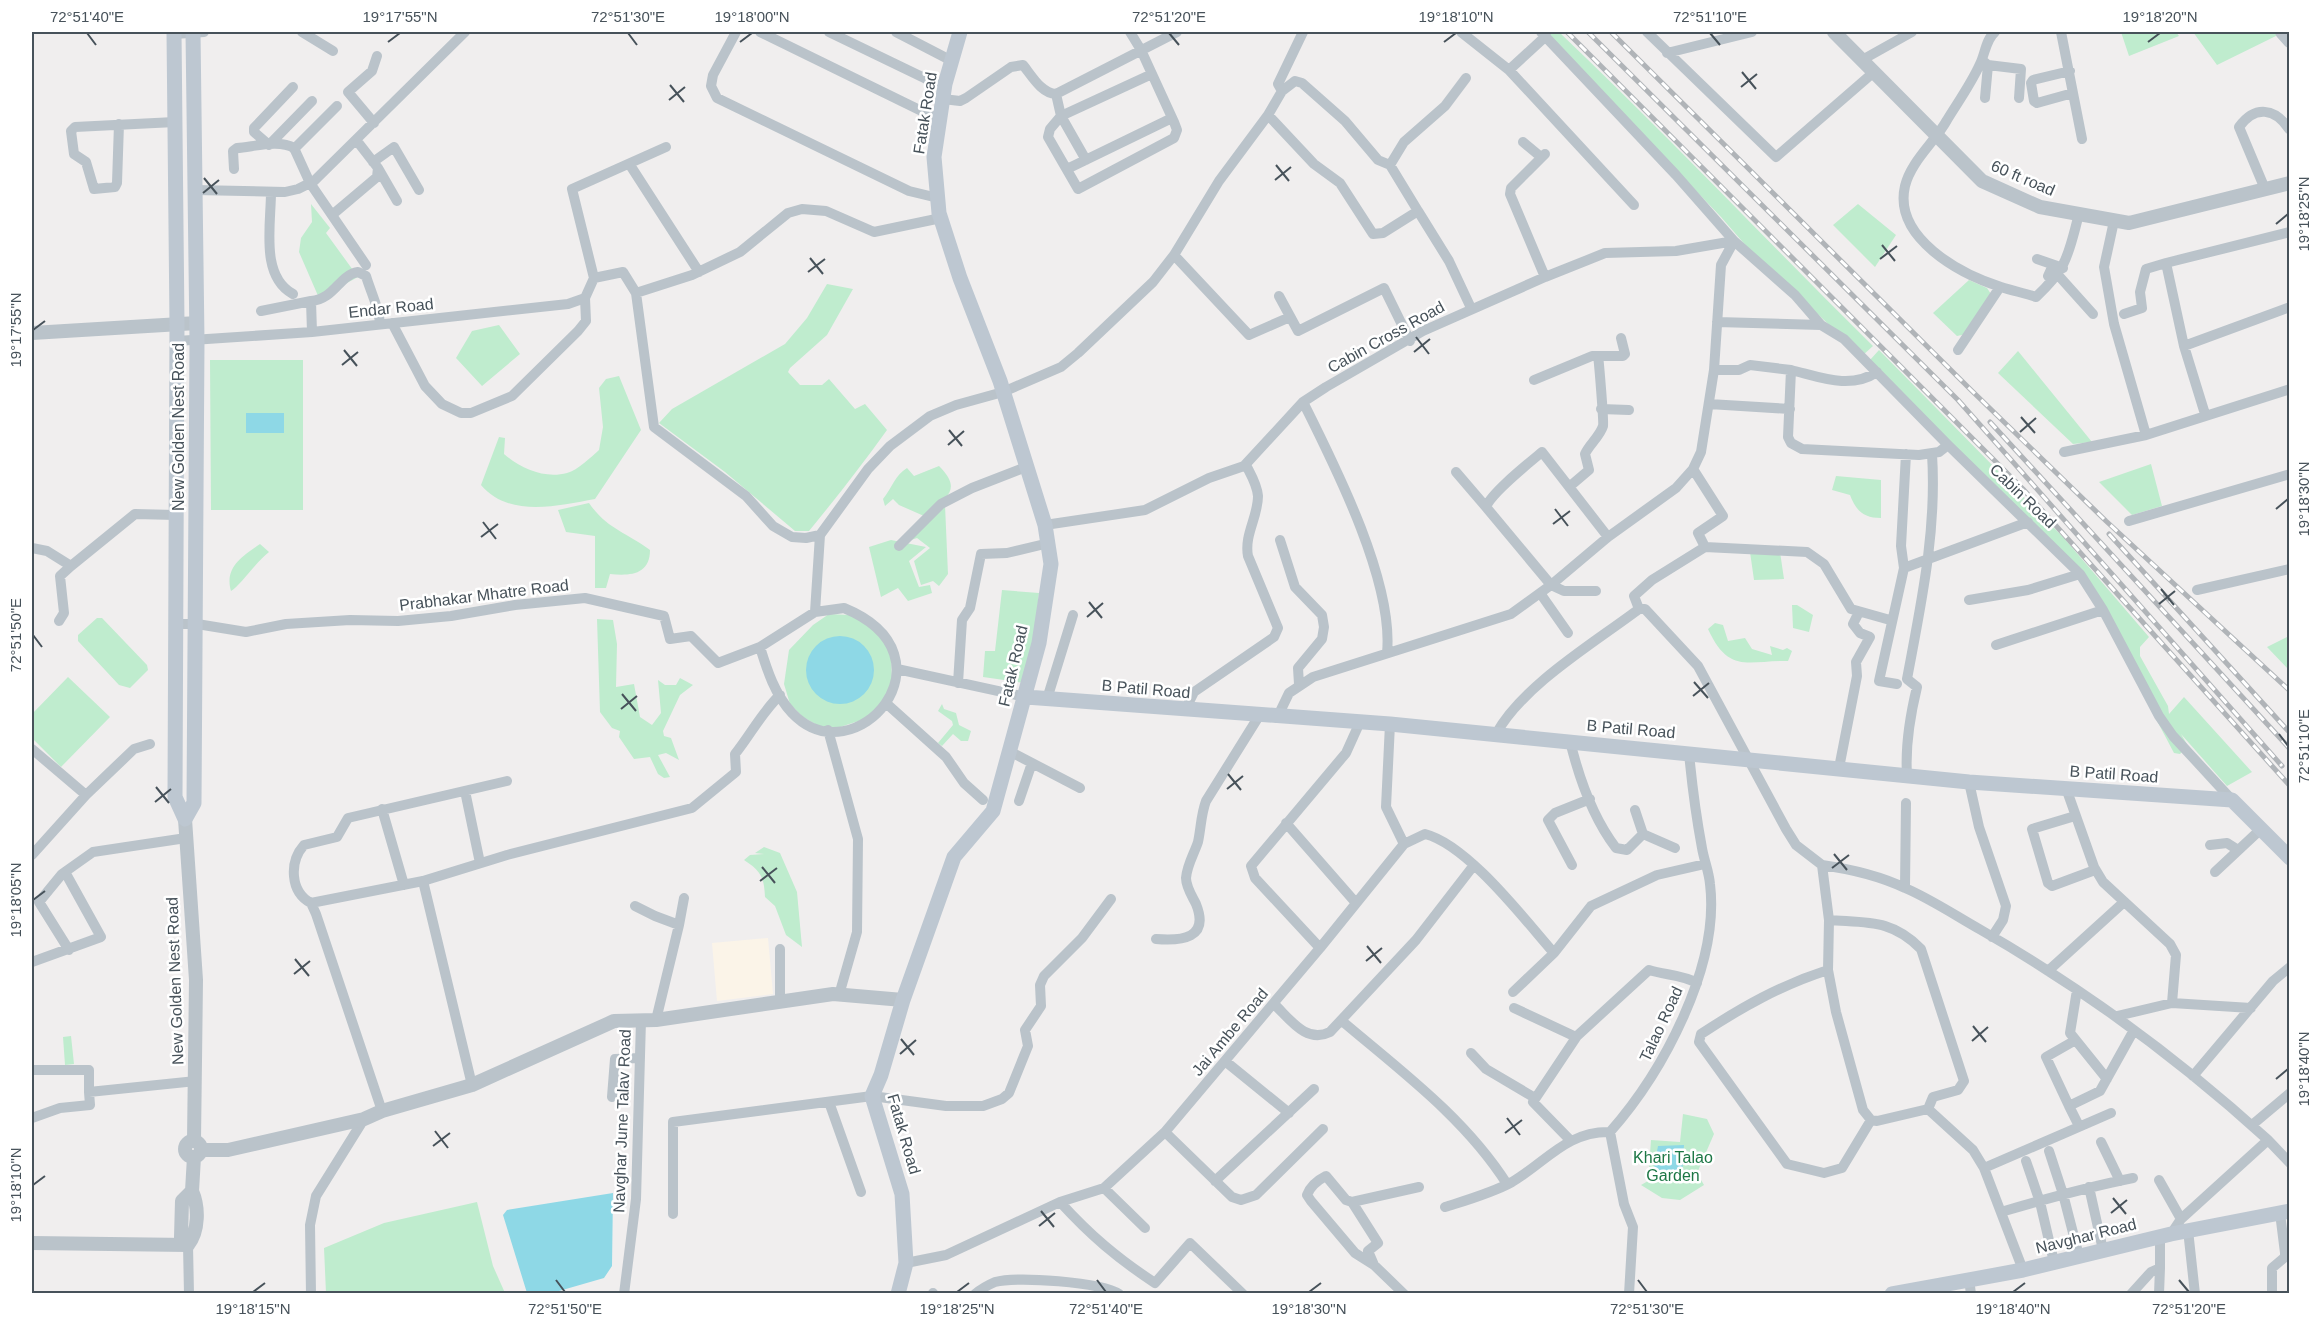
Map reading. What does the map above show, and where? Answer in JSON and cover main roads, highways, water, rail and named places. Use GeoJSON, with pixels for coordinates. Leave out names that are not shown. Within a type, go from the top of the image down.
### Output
{"type":"FeatureCollection","features":[{"type":"Feature","properties":{"kind":"main road","name":"New Golden Nest Road"},"geometry":{"type":"LineString","coordinates":[[174,33],[177,324],[175,797],[185,819],[195,802],[197,32]]}},
{"type":"Feature","properties":{"kind":"main road","name":"Fatak Road"},"geometry":{"type":"LineString","coordinates":[[898,1293],[906,1263],[902,1194],[872,1096],[881,1075],[903,1000],[954,857],[993,811],[1039,643],[1051,564],[1045,525],[1004,392],[941,218],[934,157],[944,93],[959,32]]}},
{"type":"Feature","properties":{"kind":"main road","name":"B Patil Road"},"geometry":{"type":"LineString","coordinates":[[1026,697],[1277,718],[1390,724],[1969,782],[2232,800],[2289,858]]}},
{"type":"Feature","properties":{"kind":"main road","name":"Navghar Road"},"geometry":{"type":"LineString","coordinates":[[1892,1293],[1970,1286],[2023,1270],[2165,1235],[2185,1225],[2285,1212]]}},
{"type":"Feature","properties":{"kind":"water"},"geometry":{"type":"Polygon","coordinates":[[[246,413],[284,413],[284,433],[246,433],[246,413]]]}},
{"type":"Feature","properties":{"kind":"water"},"geometry":{"type":"Polygon","coordinates":[[[833,636],[847,636],[859,641],[869,651],[874,670],[869,689],[859,699],[847,704],[833,704],[821,699],[811,689],[806,677],[806,663],[811,651],[821,641],[833,636]]]}},
{"type":"Feature","properties":{"kind":"water"},"geometry":{"type":"Polygon","coordinates":[[[1684,1145],[1682,1176],[1652,1178],[1658,1146],[1684,1145]]]}},
{"type":"Feature","properties":{"kind":"water"},"geometry":{"type":"Polygon","coordinates":[[[613,1193],[612,1266],[604,1278],[552,1293],[527,1293],[503,1215],[507,1210],[613,1193]]]}},
{"type":"Feature","properties":{"kind":"railway"},"geometry":{"type":"LineString","coordinates":[[1567,32],[2023,489],[2290,786]]}},
{"type":"Feature","properties":{"kind":"railway"},"geometry":{"type":"LineString","coordinates":[[1588,32],[1958,400],[2282,766]]}},
{"type":"Feature","properties":{"kind":"railway"},"geometry":{"type":"LineString","coordinates":[[1611,32],[2106,521],[2290,691]]}},
{"type":"Feature","properties":{"kind":"railway"},"geometry":{"type":"LineString","coordinates":[[1990,422],[2290,749]]}},
{"type":"Feature","properties":{"kind":"railway"},"geometry":{"type":"LineString","coordinates":[[2109,534],[2290,733]]}},
{"type":"Feature","properties":{"kind":"park label","name":"Khari Talao Garden"},"geometry":{"type":"Point","coordinates":[1673,1166]}}]}
